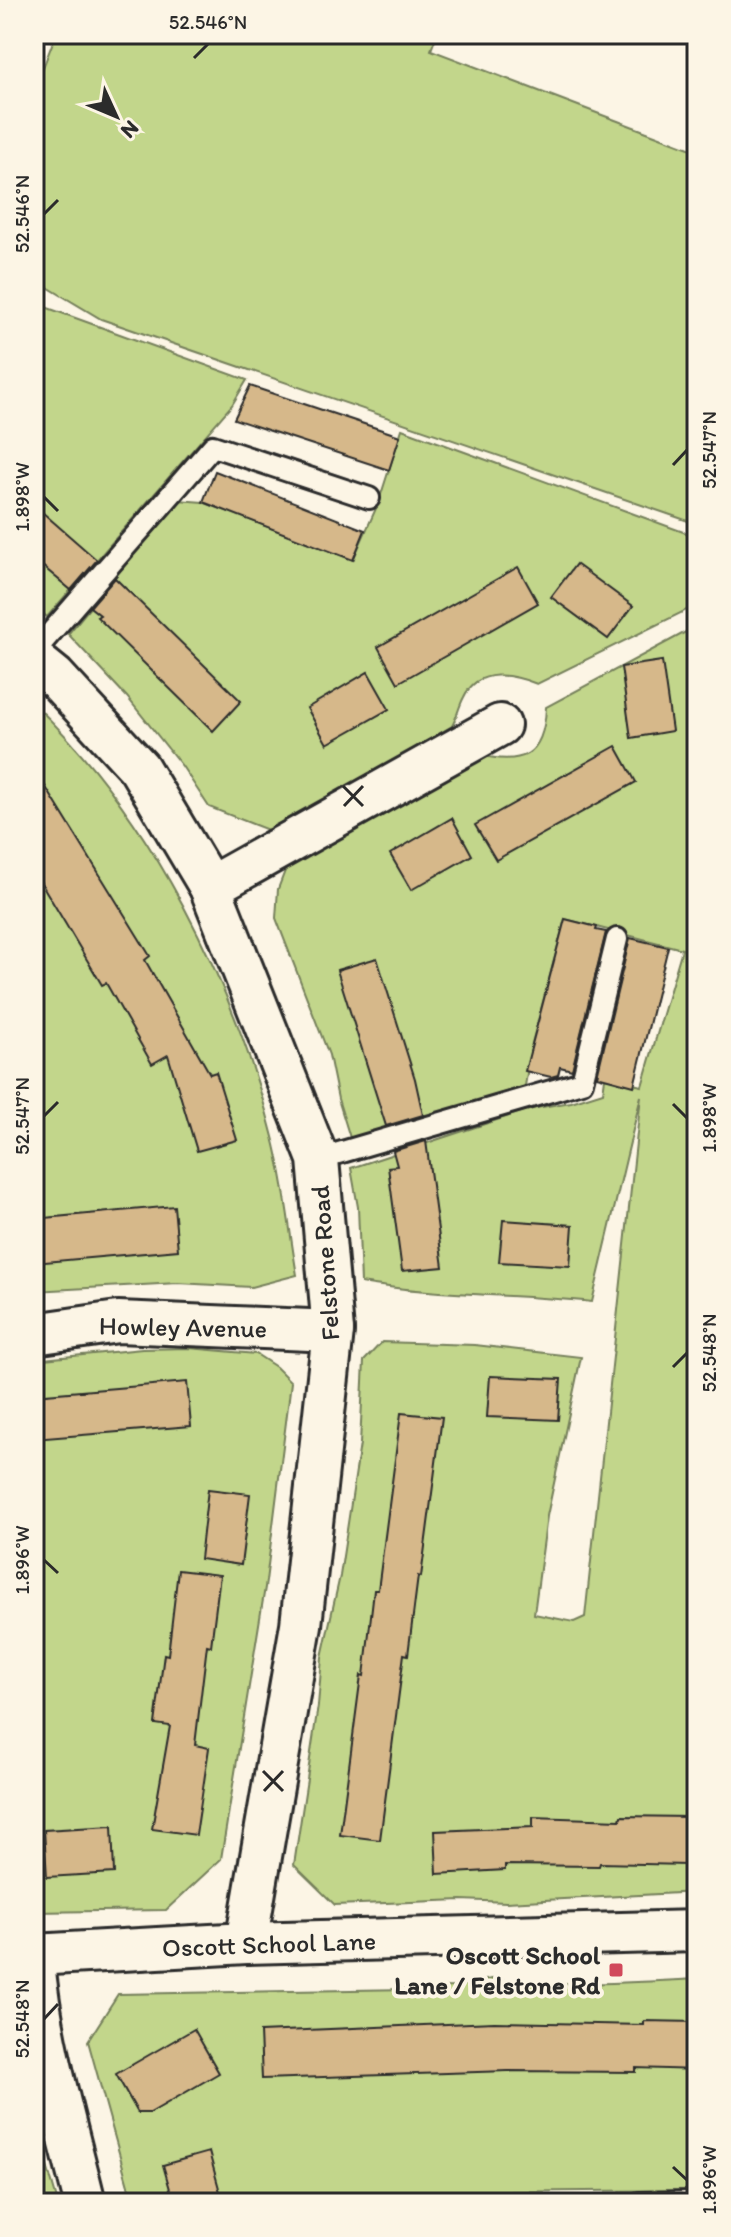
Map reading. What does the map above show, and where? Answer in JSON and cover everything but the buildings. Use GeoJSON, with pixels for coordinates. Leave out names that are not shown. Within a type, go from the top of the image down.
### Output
{"type":"FeatureCollection","features":[{"type":"Feature","properties":{"kind":"street","name":"Felstone Road"},"geometry":{"type":"LineString","coordinates":[[34,660],[55,677],[139,768],[210,887],[318,1159],[333,1331],[301,1625],[246,1943]]}},
{"type":"Feature","properties":{"kind":"street"},"geometry":{"type":"LineString","coordinates":[[210,887],[500,725]]}},
{"type":"Feature","properties":{"kind":"street","name":"Howley Avenue"},"geometry":{"type":"LineString","coordinates":[[34,1334],[118,1322],[333,1331]]}},
{"type":"Feature","properties":{"kind":"street","name":"Oscott School Lane"},"geometry":{"type":"LineString","coordinates":[[34,1955],[246,1943],[697,1931]]}},
{"type":"Feature","properties":{"kind":"street"},"geometry":{"type":"LineString","coordinates":[[34,1961],[36,1986],[85,2203]]}},
{"type":"Feature","properties":{"kind":"lane"},"geometry":{"type":"LineString","coordinates":[[34,652],[213,446],[369,498]]}},
{"type":"Feature","properties":{"kind":"lane"},"geometry":{"type":"LineString","coordinates":[[318,1159],[582,1082],[617,939]]}},
{"type":"Feature","properties":{"kind":"lane"},"geometry":{"type":"LineString","coordinates":[[640,2203],[697,2202]]}},
{"type":"Feature","properties":{"kind":"green space"},"geometry":{"type":"Polygon","coordinates":[[[56,34],[437,34],[431,50],[697,151],[697,524],[101,319],[34,279],[34,91],[56,34]]]}},
{"type":"Feature","properties":{"kind":"green space"},"geometry":{"type":"Polygon","coordinates":[[[34,303],[247,380],[232,405],[47,617],[34,606],[34,303]]]}},
{"type":"Feature","properties":{"kind":"green space"},"geometry":{"type":"Polygon","coordinates":[[[402,429],[697,537],[697,605],[537,684],[507,676],[487,677],[478,681],[464,697],[452,726],[273,832],[209,807],[182,766],[127,697],[68,634],[178,500],[203,502],[353,560],[378,504],[402,429]]]}},
{"type":"Feature","properties":{"kind":"green space"},"geometry":{"type":"Polygon","coordinates":[[[697,626],[697,1892],[506,1902],[462,1900],[335,1905],[294,1865],[318,1706],[322,1657],[340,1576],[360,1444],[364,1361],[382,1342],[475,1345],[581,1357],[547,1516],[534,1614],[574,1622],[585,1617],[641,1096],[592,1302],[361,1283],[358,1207],[351,1168],[530,1109],[571,1102],[603,1092],[605,1078],[642,1086],[682,949],[565,919],[532,1043],[525,1086],[351,1141],[329,1055],[276,918],[278,889],[290,858],[475,754],[505,759],[527,754],[541,738],[546,707],[697,626]]]}},
{"type":"Feature","properties":{"kind":"green space"},"geometry":{"type":"Polygon","coordinates":[[[34,704],[76,748],[115,796],[182,904],[211,961],[236,1020],[273,1137],[297,1275],[251,1287],[178,1283],[34,1291],[34,704]]]}},
{"type":"Feature","properties":{"kind":"green space"},"geometry":{"type":"Polygon","coordinates":[[[189,1348],[256,1354],[291,1382],[266,1581],[221,1859],[166,1910],[34,1912],[34,1360],[142,1349],[189,1348]]]}},
{"type":"Feature","properties":{"kind":"green space"},"geometry":{"type":"Polygon","coordinates":[[[491,1979],[568,1984],[697,1979],[697,2190],[379,2193],[379,2203],[133,2203],[88,2041],[118,1994],[411,1989],[453,1987],[491,1979]]]}},
{"type":"Feature","properties":{"kind":"green space"},"geometry":{"type":"Polygon","coordinates":[[[34,2122],[58,2203],[34,2203],[34,2122]]]}},
{"type":"Feature","properties":{"kind":"place","name":"Oscott School Lane / Felstone Rd"},"geometry":{"type":"Point","coordinates":[616,1970]}}]}
